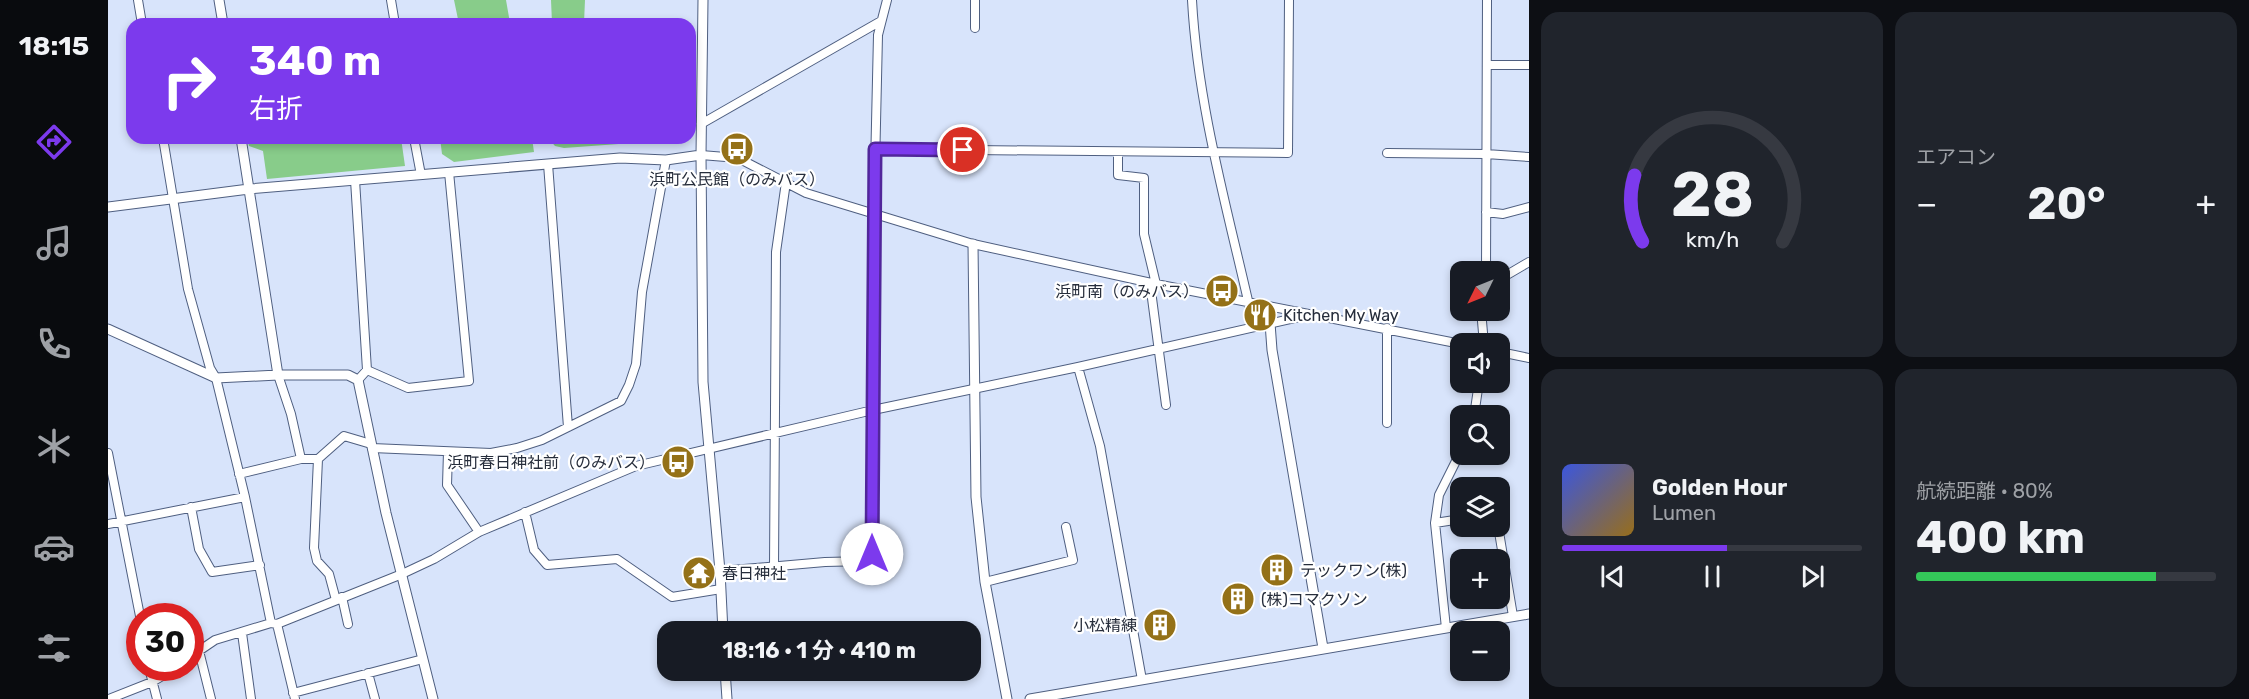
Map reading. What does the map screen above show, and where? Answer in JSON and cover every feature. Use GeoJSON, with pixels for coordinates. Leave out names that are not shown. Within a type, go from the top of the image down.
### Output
{"type":"FeatureCollection","features":[{"type":"Feature","properties":{"kind":"street"},"geometry":{"type":"LineString","coordinates":[[138,0],[141,18]]}},
{"type":"Feature","properties":{"kind":"street"},"geometry":{"type":"LineString","coordinates":[[219,0],[222,18]]}},
{"type":"Feature","properties":{"kind":"street"},"geometry":{"type":"LineString","coordinates":[[392,0],[394,18]]}},
{"type":"Feature","properties":{"kind":"street"},"geometry":{"type":"LineString","coordinates":[[703,0],[701,124],[703,382],[722,621]]}},
{"type":"Feature","properties":{"kind":"street"},"geometry":{"type":"LineString","coordinates":[[720,571],[825,562],[866,561],[872,554],[874,212],[878,35],[887,0]]}},
{"type":"Feature","properties":{"kind":"street"},"geometry":{"type":"LineString","coordinates":[[975,0],[975,28]]}},
{"type":"Feature","properties":{"kind":"street"},"geometry":{"type":"LineString","coordinates":[[1192,0],[1205,117],[1254,327]]}},
{"type":"Feature","properties":{"kind":"street"},"geometry":{"type":"LineString","coordinates":[[875,149],[1288,153],[1289,0]]}},
{"type":"Feature","properties":{"kind":"street"},"geometry":{"type":"LineString","coordinates":[[1486,261],[1487,0]]}},
{"type":"Feature","properties":{"kind":"street"},"geometry":{"type":"LineString","coordinates":[[701,124],[881,21]]}},
{"type":"Feature","properties":{"kind":"street"},"geometry":{"type":"LineString","coordinates":[[1487,65],[1529,65]]}},
{"type":"Feature","properties":{"kind":"street"},"geometry":{"type":"LineString","coordinates":[[164,144],[188,289],[210,368],[216,378],[274,624],[294,696],[423,659]]}},
{"type":"Feature","properties":{"kind":"street"},"geometry":{"type":"LineString","coordinates":[[242,144],[278,375],[291,414],[301,459]]}},
{"type":"Feature","properties":{"kind":"street"},"geometry":{"type":"LineString","coordinates":[[415,144],[421,175]]}},
{"type":"Feature","properties":{"kind":"street"},"geometry":{"type":"LineString","coordinates":[[1118,152],[1118,175],[1144,178],[1144,234],[1153,284],[1158,348],[1166,405]]}},
{"type":"Feature","properties":{"kind":"street"},"geometry":{"type":"LineString","coordinates":[[1387,153],[1529,157]]}},
{"type":"Feature","properties":{"kind":"street"},"geometry":{"type":"LineString","coordinates":[[108,207],[249,189],[548,164],[620,159],[666,160],[701,155],[738,158],[806,193],[973,244],[1153,284],[1450,342]]}},
{"type":"Feature","properties":{"kind":"street"},"geometry":{"type":"LineString","coordinates":[[239,474],[301,459],[318,459],[344,436],[371,446],[491,453],[542,440],[621,401],[636,364],[642,292],[666,160]]}},
{"type":"Feature","properties":{"kind":"street"},"geometry":{"type":"LineString","coordinates":[[548,164],[568,427]]}},
{"type":"Feature","properties":{"kind":"street"},"geometry":{"type":"LineString","coordinates":[[367,370],[408,388],[469,381],[449,172]]}},
{"type":"Feature","properties":{"kind":"street"},"geometry":{"type":"LineString","coordinates":[[355,180],[367,370],[358,380]]}},
{"type":"Feature","properties":{"kind":"street"},"geometry":{"type":"LineString","coordinates":[[774,567],[776,252],[786,182]]}},
{"type":"Feature","properties":{"kind":"street"},"geometry":{"type":"LineString","coordinates":[[1486,212],[1503,214],[1529,207]]}},
{"type":"Feature","properties":{"kind":"street"},"geometry":{"type":"LineString","coordinates":[[973,244],[976,497],[985,582],[1007,699]]}},
{"type":"Feature","properties":{"kind":"street"},"geometry":{"type":"LineString","coordinates":[[1510,273],[1529,262]]}},
{"type":"Feature","properties":{"kind":"street"},"geometry":{"type":"LineString","coordinates":[[204,648],[215,640],[274,624],[402,574],[434,559],[479,532],[636,466],[873,410],[1308,315]]}},
{"type":"Feature","properties":{"kind":"street"},"geometry":{"type":"LineString","coordinates":[[1270,324],[1272,350],[1323,648]]}},
{"type":"Feature","properties":{"kind":"street"},"geometry":{"type":"LineString","coordinates":[[1387,328],[1387,423]]}},
{"type":"Feature","properties":{"kind":"street"},"geometry":{"type":"LineString","coordinates":[[108,329],[216,378],[348,375],[358,380]]}},
{"type":"Feature","properties":{"kind":"street"},"geometry":{"type":"LineString","coordinates":[[1510,354],[1529,358]]}},
{"type":"Feature","properties":{"kind":"street"},"geometry":{"type":"LineString","coordinates":[[1078,367],[1100,446],[1142,680]]}},
{"type":"Feature","properties":{"kind":"street"},"geometry":{"type":"LineString","coordinates":[[358,380],[371,446],[433,699]]}},
{"type":"Feature","properties":{"kind":"street"},"geometry":{"type":"LineString","coordinates":[[448,452],[447,484],[479,532]]}},
{"type":"Feature","properties":{"kind":"street"},"geometry":{"type":"LineString","coordinates":[[108,453],[137,603]]}},
{"type":"Feature","properties":{"kind":"street"},"geometry":{"type":"LineString","coordinates":[[318,459],[314,548],[317,561],[328,574],[348,624]]}},
{"type":"Feature","properties":{"kind":"street"},"geometry":{"type":"LineString","coordinates":[[1446,628],[1435,523],[1439,495],[1454,465]]}},
{"type":"Feature","properties":{"kind":"street"},"geometry":{"type":"LineString","coordinates":[[108,524],[245,497]]}},
{"type":"Feature","properties":{"kind":"street"},"geometry":{"type":"LineString","coordinates":[[191,507],[199,549],[212,572],[260,565]]}},
{"type":"Feature","properties":{"kind":"street"},"geometry":{"type":"LineString","coordinates":[[525,512],[534,550],[547,565],[617,559],[672,597],[721,589]]}},
{"type":"Feature","properties":{"kind":"street"},"geometry":{"type":"LineString","coordinates":[[1435,523],[1450,521]]}},
{"type":"Feature","properties":{"kind":"street"},"geometry":{"type":"LineString","coordinates":[[985,582],[1073,560],[1066,527]]}},
{"type":"Feature","properties":{"kind":"street"},"geometry":{"type":"LineString","coordinates":[[1500,537],[1513,616]]}},
{"type":"Feature","properties":{"kind":"street"},"geometry":{"type":"LineString","coordinates":[[1030,699],[1529,614]]}},
{"type":"Feature","properties":{"kind":"street"},"geometry":{"type":"LineString","coordinates":[[242,633],[251,699]]}},
{"type":"Feature","properties":{"kind":"street"},"geometry":{"type":"LineString","coordinates":[[204,671],[211,699]]}},
{"type":"Feature","properties":{"kind":"street"},"geometry":{"type":"LineString","coordinates":[[368,673],[375,699]]}},
{"type":"Feature","properties":{"kind":"street"},"geometry":{"type":"LineString","coordinates":[[726,681],[727,699]]}},
{"type":"Feature","properties":{"kind":"street"},"geometry":{"type":"LineString","coordinates":[[109,699],[152,682],[158,699]]}},
{"type":"Feature","properties":{"kind":"green space"},"geometry":{"type":"Polygon","coordinates":[[[454,0],[506,0],[509,18],[458,18],[454,0]]]}},
{"type":"Feature","properties":{"kind":"green space"},"geometry":{"type":"Polygon","coordinates":[[[551,0],[585,0],[584,18],[552,18],[551,0]]]}},
{"type":"Feature","properties":{"kind":"green space"},"geometry":{"type":"Polygon","coordinates":[[[248,144],[402,144],[405,166],[267,179],[263,151],[248,144]]]}},
{"type":"Feature","properties":{"kind":"green space"},"geometry":{"type":"Polygon","coordinates":[[[441,144],[533,144],[534,152],[454,162],[442,154],[441,144]]]}},
{"type":"Feature","properties":{"kind":"green space"},"geometry":{"type":"Polygon","coordinates":[[[553,144],[619,144],[564,148],[553,144]]]}},
{"type":"Feature","properties":{"kind":"place","name":"浜町公民館（のみバス）"},"geometry":{"type":"Point","coordinates":[737,149]}},
{"type":"Feature","properties":{"kind":"place","name":"浜町南（のみバス）"},"geometry":{"type":"Point","coordinates":[1222,291]}},
{"type":"Feature","properties":{"kind":"place","name":"Kitchen My Way"},"geometry":{"type":"Point","coordinates":[1260,315]}},
{"type":"Feature","properties":{"kind":"place","name":"浜町春日神社前（のみバス）"},"geometry":{"type":"Point","coordinates":[678,462]}},
{"type":"Feature","properties":{"kind":"place","name":"テックワン(株)"},"geometry":{"type":"Point","coordinates":[1277,570]}},
{"type":"Feature","properties":{"kind":"place","name":"春日神社"},"geometry":{"type":"Point","coordinates":[699,573]}},
{"type":"Feature","properties":{"kind":"place","name":"(株)コマクソン"},"geometry":{"type":"Point","coordinates":[1238,599]}},
{"type":"Feature","properties":{"kind":"place","name":"小松精練"},"geometry":{"type":"Point","coordinates":[1160,625]}},
{"type":"Feature","properties":{"kind":"route"},"geometry":{"type":"LineString","coordinates":[[872,554],[875,149],[963,150]]}}]}
